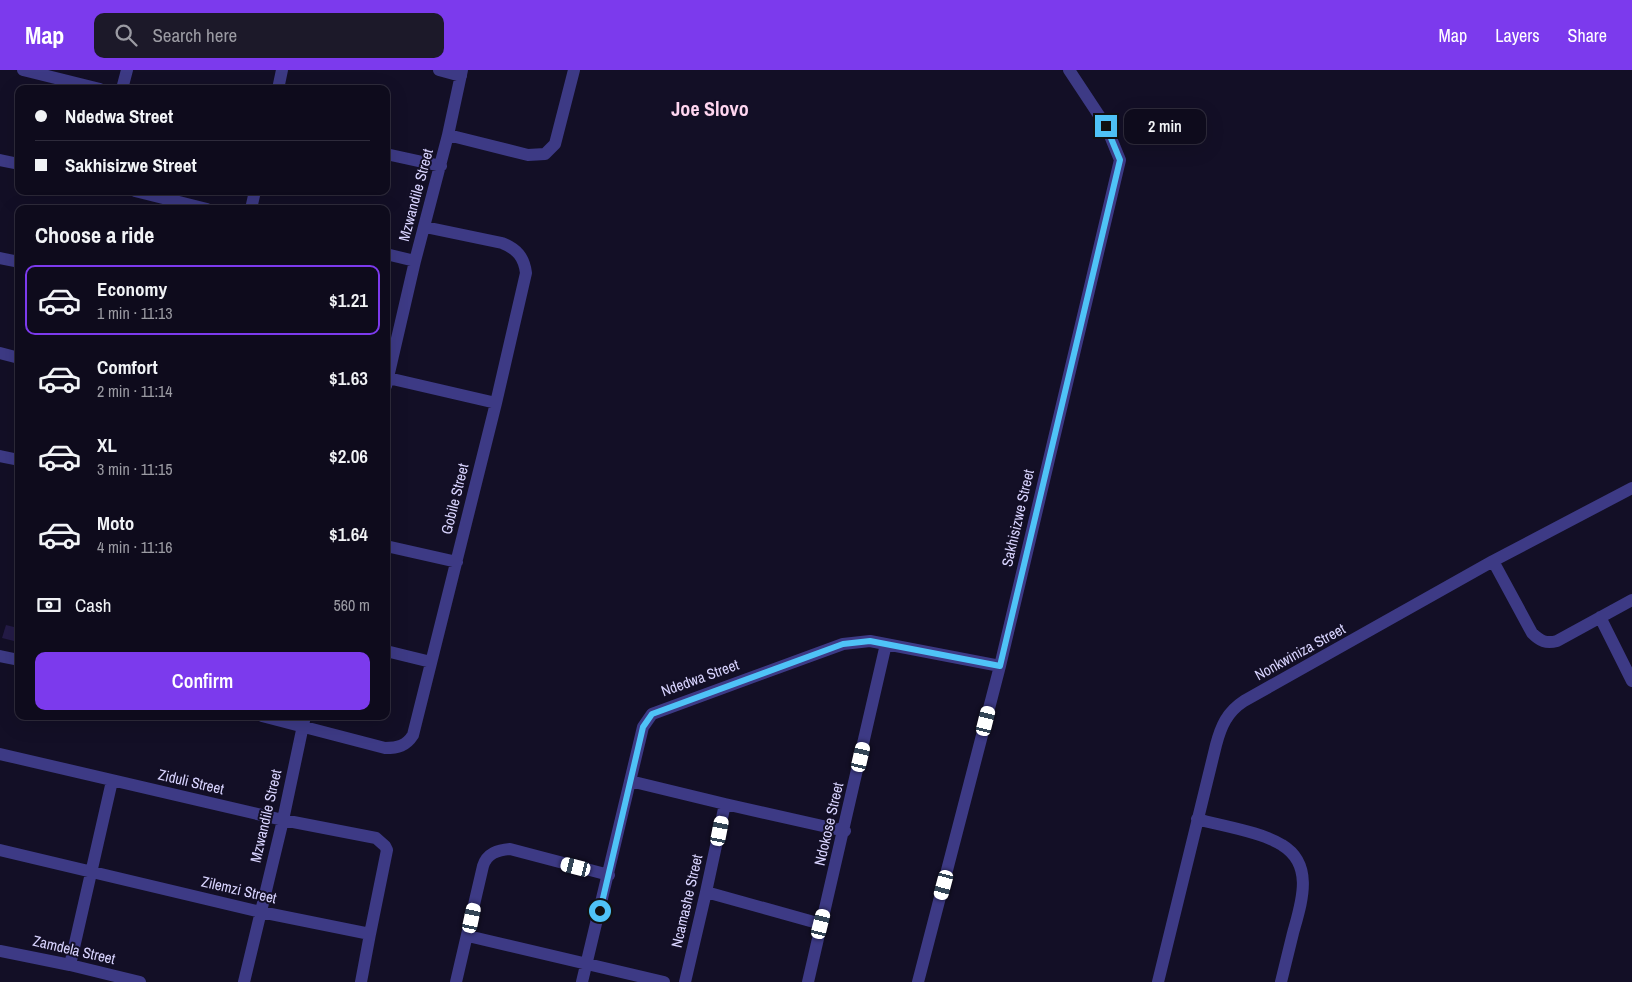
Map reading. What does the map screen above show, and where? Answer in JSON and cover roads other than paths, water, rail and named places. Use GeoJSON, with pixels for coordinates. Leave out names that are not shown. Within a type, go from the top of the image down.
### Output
{"type":"FeatureCollection","features":[{"type":"Feature","properties":{"kind":"street"},"geometry":{"type":"LineString","coordinates":[[23,70],[84,85]]}},
{"type":"Feature","properties":{"kind":"street"},"geometry":{"type":"LineString","coordinates":[[123,85],[127,70]]}},
{"type":"Feature","properties":{"kind":"street"},"geometry":{"type":"LineString","coordinates":[[279,85],[282,70]]}},
{"type":"Feature","properties":{"kind":"street"},"geometry":{"type":"LineString","coordinates":[[439,70],[461,73]]}},
{"type":"Feature","properties":{"kind":"street"},"geometry":{"type":"LineString","coordinates":[[448,135],[528,155],[545,154],[555,144],[574,70]]}},
{"type":"Feature","properties":{"kind":"street","name":"Sakhisizwe Street"},"geometry":{"type":"LineString","coordinates":[[918,982],[1000,666],[1120,160],[1106,126],[1069,70]]}},
{"type":"Feature","properties":{"kind":"street","name":"Mzwandile Street"},"geometry":{"type":"LineString","coordinates":[[390,369],[415,261],[441,166],[461,73]]}},
{"type":"Feature","properties":{"kind":"street"},"geometry":{"type":"LineString","coordinates":[[390,155],[441,166]]}},
{"type":"Feature","properties":{"kind":"street"},"geometry":{"type":"LineString","coordinates":[[0,160],[15,163]]}},
{"type":"Feature","properties":{"kind":"street"},"geometry":{"type":"LineString","coordinates":[[151,195],[191,205]]}},
{"type":"Feature","properties":{"kind":"street","name":"Gobile Street"},"geometry":{"type":"LineString","coordinates":[[304,721],[385,748],[400,747],[408,743],[414,735],[496,403],[526,273],[525,262],[512,247],[502,243],[425,227]]}},
{"type":"Feature","properties":{"kind":"street"},"geometry":{"type":"LineString","coordinates":[[390,255],[415,261]]}},
{"type":"Feature","properties":{"kind":"street"},"geometry":{"type":"LineString","coordinates":[[0,258],[15,261]]}},
{"type":"Feature","properties":{"kind":"street"},"geometry":{"type":"LineString","coordinates":[[0,353],[15,357]]}},
{"type":"Feature","properties":{"kind":"street"},"geometry":{"type":"LineString","coordinates":[[390,383],[496,403]]}},
{"type":"Feature","properties":{"kind":"street"},"geometry":{"type":"LineString","coordinates":[[0,456],[15,459]]}},
{"type":"Feature","properties":{"kind":"street","name":"Nonkwiniza Street"},"geometry":{"type":"LineString","coordinates":[[1158,982],[1220,731],[1228,716],[1237,706],[1493,561],[1632,488]]}},
{"type":"Feature","properties":{"kind":"street"},"geometry":{"type":"LineString","coordinates":[[390,547],[457,562]]}},
{"type":"Feature","properties":{"kind":"street"},"geometry":{"type":"LineString","coordinates":[[1493,561],[1532,633],[1540,640],[1548,643],[1558,641],[1632,600]]}},
{"type":"Feature","properties":{"kind":"street"},"geometry":{"type":"LineString","coordinates":[[1600,617],[1632,681]]}},
{"type":"Feature","properties":{"kind":"street","name":"Ndedwa Street"},"geometry":{"type":"LineString","coordinates":[[582,982],[643,727],[652,714],[843,644],[861,641],[1000,666]]}},
{"type":"Feature","properties":{"kind":"street","name":"Ndokose Street"},"geometry":{"type":"LineString","coordinates":[[808,982],[886,644]]}},
{"type":"Feature","properties":{"kind":"street"},"geometry":{"type":"LineString","coordinates":[[390,652],[431,662]]}},
{"type":"Feature","properties":{"kind":"street"},"geometry":{"type":"LineString","coordinates":[[0,656],[15,659]]}},
{"type":"Feature","properties":{"kind":"street","name":"Mzwandile Street"},"geometry":{"type":"LineString","coordinates":[[244,982],[283,820],[304,721]]}},
{"type":"Feature","properties":{"kind":"street","name":"Ziduli Street"},"geometry":{"type":"LineString","coordinates":[[0,754],[283,820],[376,838],[387,850],[370,934]]}},
{"type":"Feature","properties":{"kind":"street"},"geometry":{"type":"LineString","coordinates":[[70,965],[112,780]]}},
{"type":"Feature","properties":{"kind":"street"},"geometry":{"type":"LineString","coordinates":[[630,781],[844,831]]}},
{"type":"Feature","properties":{"kind":"street","name":"Ncamashe Street"},"geometry":{"type":"LineString","coordinates":[[685,982],[725,804]]}},
{"type":"Feature","properties":{"kind":"street"},"geometry":{"type":"LineString","coordinates":[[1197,819],[1274,841],[1288,849],[1298,861],[1303,879],[1302,900],[1281,982]]}},
{"type":"Feature","properties":{"kind":"street"},"geometry":{"type":"LineString","coordinates":[[456,982],[485,860],[488,856],[501,850],[510,849],[609,875]]}},
{"type":"Feature","properties":{"kind":"street","name":"Zilemzi Street"},"geometry":{"type":"LineString","coordinates":[[0,850],[261,912],[370,934]]}},
{"type":"Feature","properties":{"kind":"street"},"geometry":{"type":"LineString","coordinates":[[706,892],[821,924]]}},
{"type":"Feature","properties":{"kind":"street"},"geometry":{"type":"LineString","coordinates":[[361,982],[370,934]]}},
{"type":"Feature","properties":{"kind":"street"},"geometry":{"type":"LineString","coordinates":[[468,936],[664,982]]}},
{"type":"Feature","properties":{"kind":"street","name":"Zamdela Street"},"geometry":{"type":"LineString","coordinates":[[0,951],[140,982]]}},
{"type":"Feature","properties":{"kind":"district","name":"Joe Slovo"},"geometry":{"type":"Point","coordinates":[710,109]}}]}
